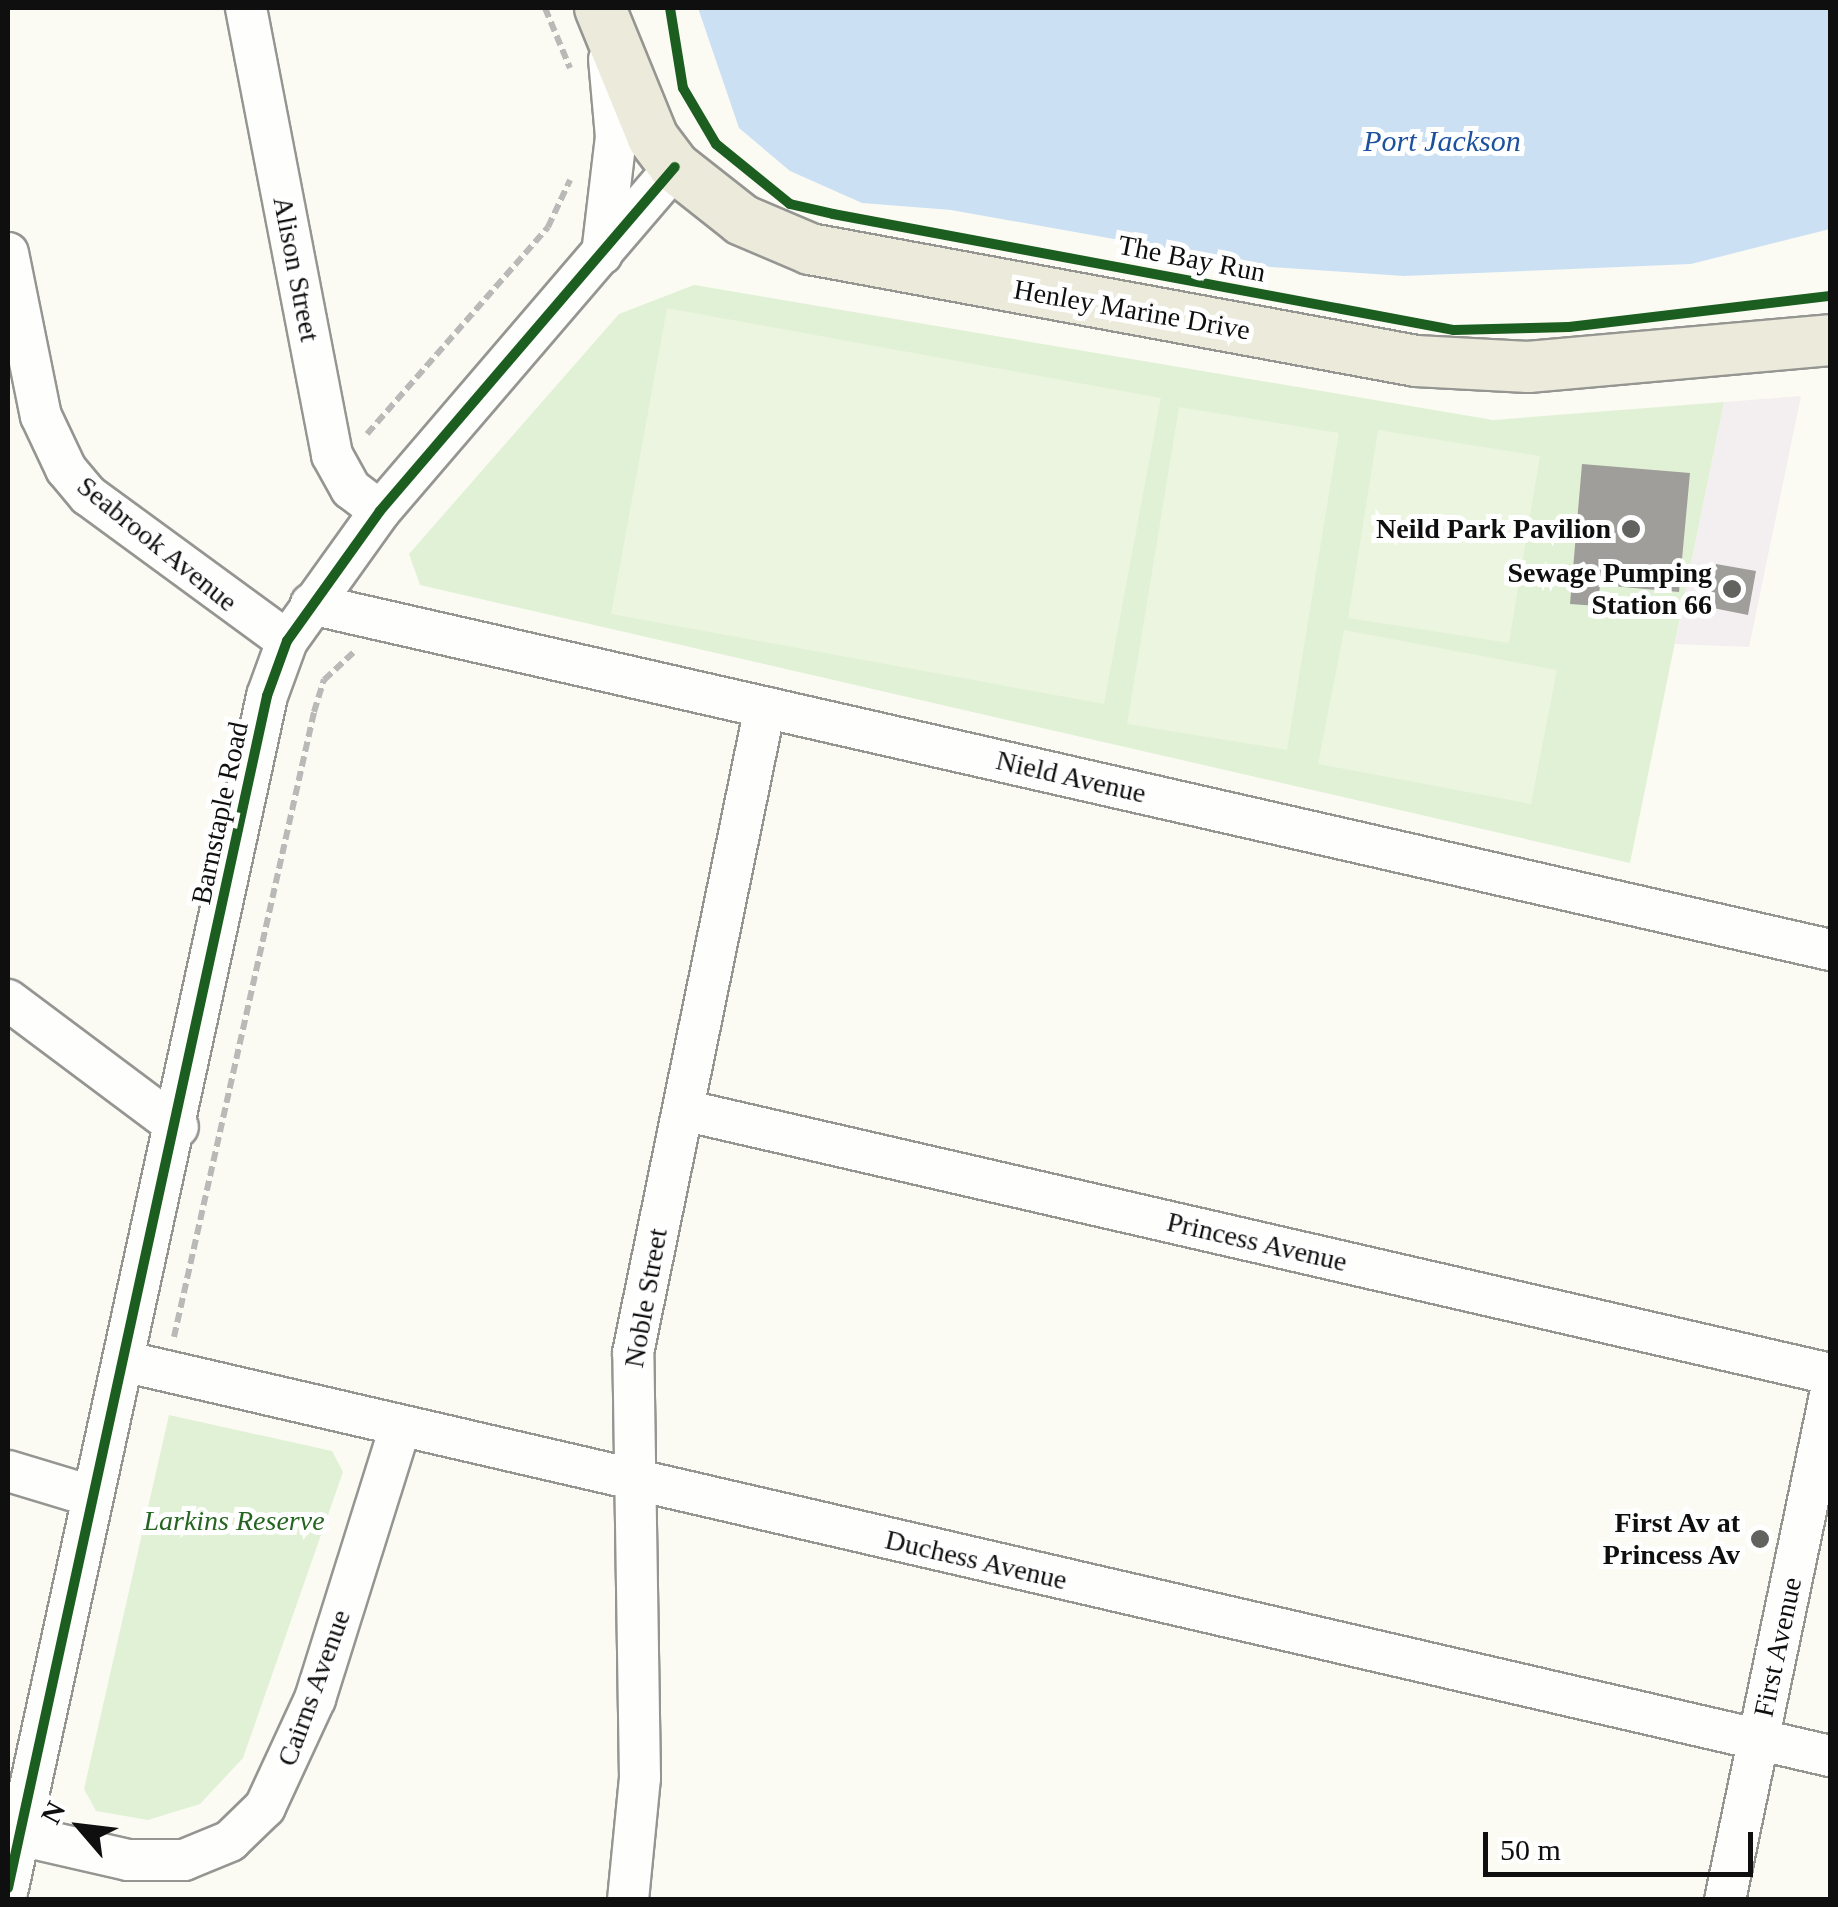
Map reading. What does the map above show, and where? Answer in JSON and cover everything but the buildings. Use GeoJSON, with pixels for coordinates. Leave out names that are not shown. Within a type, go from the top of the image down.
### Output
{"type":"FeatureCollection","features":[{"type":"Feature","properties":{"kind":"main road","name":"Henley Marine Drive"},"geometry":{"type":"LineString","coordinates":[[602,10],[646,122],[675,167],[742,220],[810,249],[1416,360],[1528,367],[1817,336]]}},
{"type":"Feature","properties":{"kind":"street","name":"Alison Street"},"geometry":{"type":"LineString","coordinates":[[246,8],[332,455],[351,490],[380,512]]}},
{"type":"Feature","properties":{"kind":"street"},"geometry":{"type":"LineString","coordinates":[[602,10],[616,137],[602,254]]}},
{"type":"Feature","properties":{"kind":"street","name":"Barnstaple Road"},"geometry":{"type":"LineString","coordinates":[[8,1888],[91,1496],[178,1126],[267,696],[287,641],[380,512],[675,167]]}},
{"type":"Feature","properties":{"kind":"street","name":"Seabrook Avenue"},"geometry":{"type":"LineString","coordinates":[[8,254],[40,416],[66,469],[90,496],[287,641]]}},
{"type":"Feature","properties":{"kind":"street","name":"Nield Avenue"},"geometry":{"type":"LineString","coordinates":[[311,604],[1830,950]]}},
{"type":"Feature","properties":{"kind":"street","name":"Noble Street"},"geometry":{"type":"LineString","coordinates":[[628,1900],[640,1778],[631,1481],[634,1353],[764,707]]}},
{"type":"Feature","properties":{"kind":"street"},"geometry":{"type":"LineString","coordinates":[[8,1000],[178,1126]]}},
{"type":"Feature","properties":{"kind":"street","name":"Princess Avenue"},"geometry":{"type":"LineString","coordinates":[[683,1110],[1830,1374]]}},
{"type":"Feature","properties":{"kind":"street","name":"Duchess Avenue"},"geometry":{"type":"LineString","coordinates":[[122,1362],[1830,1756]]}},
{"type":"Feature","properties":{"kind":"street","name":"First Avenue"},"geometry":{"type":"LineString","coordinates":[[1725,1900],[1830,1395]]}},
{"type":"Feature","properties":{"kind":"street","name":"Cairns Avenue"},"geometry":{"type":"LineString","coordinates":[[20,1835],[128,1860],[184,1860],[230,1841],[265,1807],[316,1698],[400,1428]]}},
{"type":"Feature","properties":{"kind":"street"},"geometry":{"type":"LineString","coordinates":[[8,1471],[91,1496]]}},
{"type":"Feature","properties":{"kind":"path"},"geometry":{"type":"LineString","coordinates":[[545,8],[578,88]]}},
{"type":"Feature","properties":{"kind":"path"},"geometry":{"type":"LineString","coordinates":[[359,443],[548,227],[576,166]]}},
{"type":"Feature","properties":{"kind":"path"},"geometry":{"type":"LineString","coordinates":[[166,1372],[314,712],[337,662],[361,648]]}},
{"type":"Feature","properties":{"kind":"shaded area"},"geometry":{"type":"Polygon","coordinates":[[[1801,396],[1749,647],[1675,644],[1724,402],[1801,396]]]}},
{"type":"Feature","properties":{"kind":"green space"},"geometry":{"type":"Polygon","coordinates":[[[694,285],[1493,420],[1724,402],[1630,863],[420,585],[409,554],[619,314],[694,285]]]}},
{"type":"Feature","properties":{"kind":"green space"},"geometry":{"type":"Polygon","coordinates":[[[667,308],[1161,398],[1104,704],[611,614],[667,308]]]}},
{"type":"Feature","properties":{"kind":"green space"},"geometry":{"type":"Polygon","coordinates":[[[1179,407],[1339,433],[1287,750],[1127,724],[1179,407]]]}},
{"type":"Feature","properties":{"kind":"green space"},"geometry":{"type":"Polygon","coordinates":[[[1378,430],[1540,456],[1509,643],[1348,618],[1378,430]]]}},
{"type":"Feature","properties":{"kind":"green space"},"geometry":{"type":"Polygon","coordinates":[[[1344,630],[1557,670],[1531,804],[1318,764],[1344,630]]]}},
{"type":"Feature","properties":{"kind":"green space","name":"Larkins Reserve"},"geometry":{"type":"Polygon","coordinates":[[[169,1415],[332,1451],[343,1472],[243,1758],[200,1804],[148,1820],[96,1811],[84,1789],[169,1415]]]}},
{"type":"Feature","properties":{"kind":"water","name":"Port Jackson"},"geometry":{"type":"Polygon","coordinates":[[[698,8],[1830,8],[1830,229],[1691,264],[1404,276],[1271,267],[951,210],[862,203],[790,171],[739,128],[698,8]]]}},
{"type":"Feature","properties":{"kind":"cycle path","name":"The Bay Run"},"geometry":{"type":"LineString","coordinates":[[670,8],[683,88],[716,144],[790,204],[1454,330],[1569,327],[1830,296]]}},
{"type":"Feature","properties":{"kind":"cycle path"},"geometry":{"type":"LineString","coordinates":[[8,1888],[267,696],[287,641],[380,511],[675,167]]}},
{"type":"Feature","properties":{"kind":"place","name":"Neild Park Pavilion"},"geometry":{"type":"Point","coordinates":[1631,529]}},
{"type":"Feature","properties":{"kind":"place","name":"Sewage Pumping Station 66"},"geometry":{"type":"Point","coordinates":[1732,589]}},
{"type":"Feature","properties":{"kind":"place","name":"First Av at Princess Av"},"geometry":{"type":"Point","coordinates":[1760,1539]}}]}
